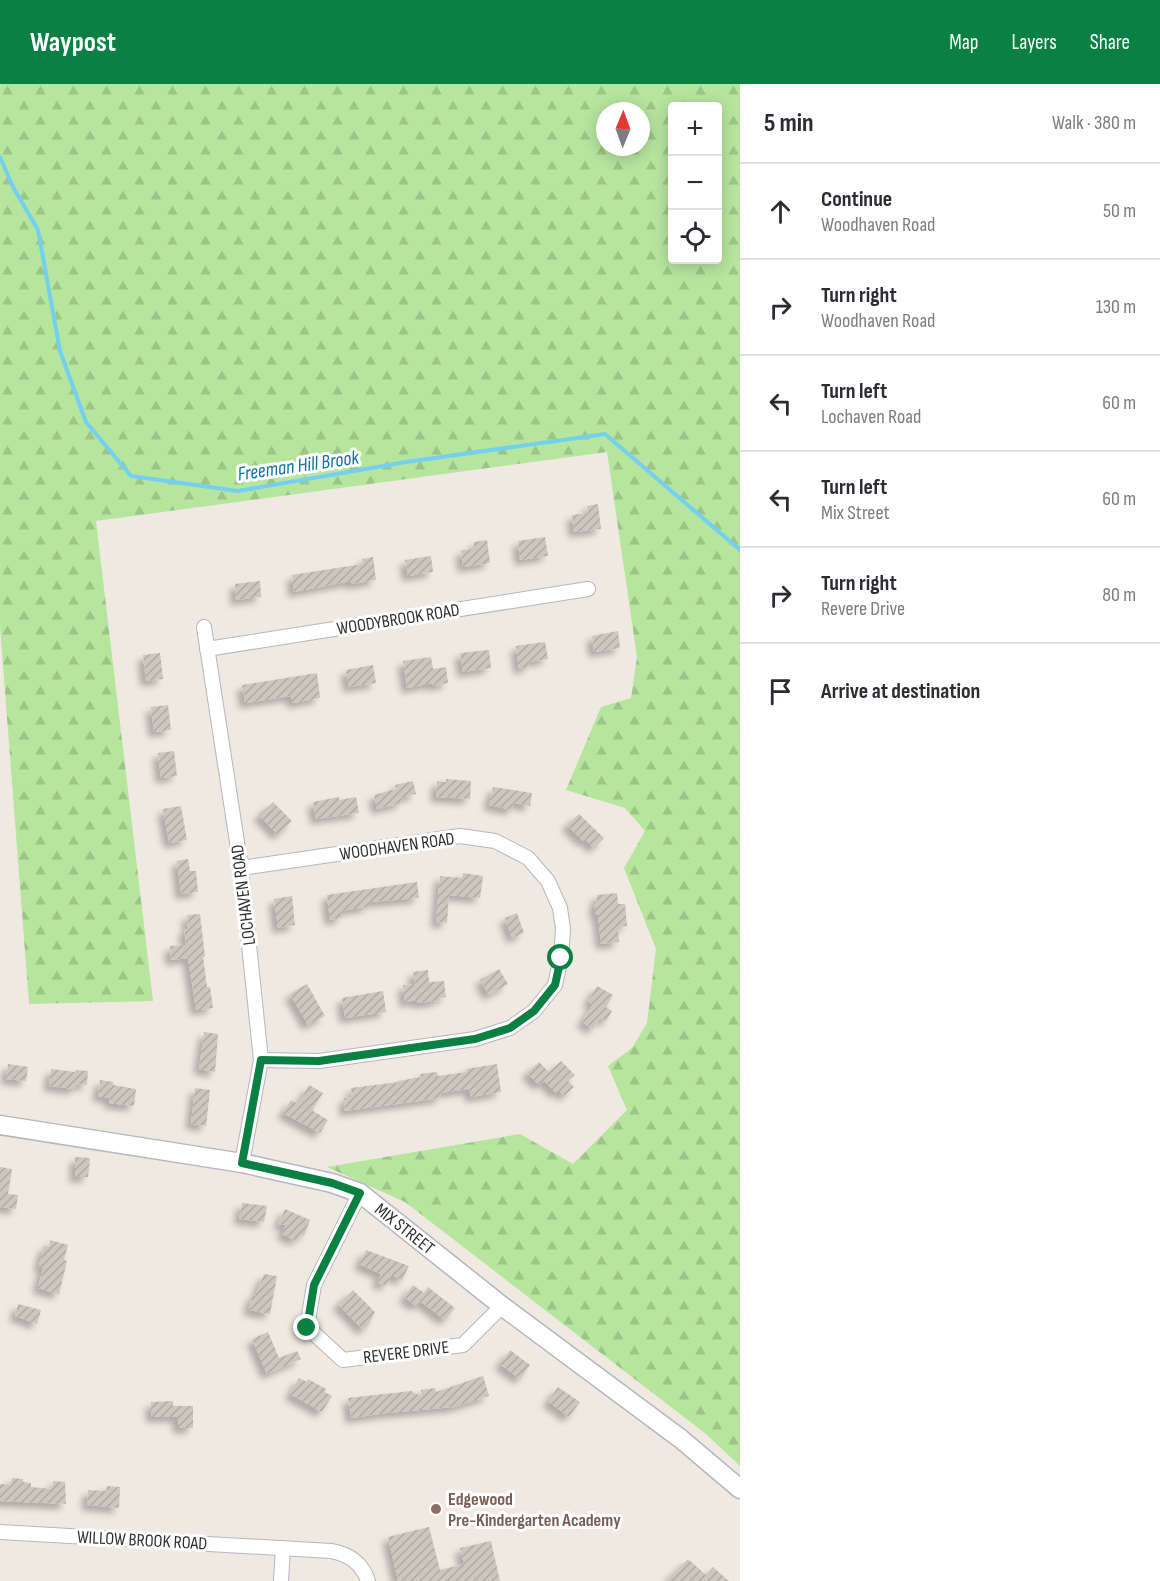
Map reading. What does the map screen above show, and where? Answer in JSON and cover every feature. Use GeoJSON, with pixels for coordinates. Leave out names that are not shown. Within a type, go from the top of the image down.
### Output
{"type":"FeatureCollection","features":[{"type":"Feature","properties":{"kind":"main road","name":"MIX STREET"},"geometry":{"type":"LineString","coordinates":[[0,1125],[242,1163],[332,1183],[360,1193],[502,1306],[681,1439],[740,1489]]}},
{"type":"Feature","properties":{"kind":"street","name":"WOODYBROOK ROAD"},"geometry":{"type":"LineString","coordinates":[[207,649],[588,589]]}},
{"type":"Feature","properties":{"kind":"street","name":"LOCHAVEN ROAD"},"geometry":{"type":"LineString","coordinates":[[204,627],[241,868],[261,1060],[242,1163]]}},
{"type":"Feature","properties":{"kind":"street","name":"WOODHAVEN ROAD"},"geometry":{"type":"LineString","coordinates":[[241,868],[460,836],[495,841],[528,858],[548,881],[560,908],[563,929],[561,958],[555,985],[534,1011],[510,1028],[475,1039],[319,1061],[261,1060]]}},
{"type":"Feature","properties":{"kind":"street","name":"REVERE DRIVE"},"geometry":{"type":"LineString","coordinates":[[360,1193],[314,1285],[307,1328],[343,1360],[463,1345],[502,1306]]}},
{"type":"Feature","properties":{"kind":"street","name":"WILLOW BROOK ROAD"},"geometry":{"type":"LineString","coordinates":[[0,1532],[343,1553],[362,1568],[368,1581]]}},
{"type":"Feature","properties":{"kind":"street"},"geometry":{"type":"LineString","coordinates":[[281,1581],[283,1548]]}},
{"type":"Feature","properties":{"kind":"green space"},"geometry":{"type":"Polygon","coordinates":[[[0,84],[740,84],[740,1466],[706,1434],[405,1202],[327,1167],[520,1134],[573,1164],[627,1110],[608,1066],[632,1048],[647,1023],[656,949],[624,868],[645,831],[625,808],[566,790],[601,707],[631,698],[637,657],[607,452],[96,521],[153,1001],[29,1004],[0,626],[0,84]]]}},
{"type":"Feature","properties":{"kind":"building"},"geometry":{"type":"Polygon","coordinates":[[[598,504],[601,529],[574,532],[572,515],[588,513],[587,506],[598,504]]]}},
{"type":"Feature","properties":{"kind":"building"},"geometry":{"type":"Polygon","coordinates":[[[545,537],[548,556],[520,560],[518,541],[545,537]]]}},
{"type":"Feature","properties":{"kind":"building"},"geometry":{"type":"Polygon","coordinates":[[[487,540],[490,563],[463,567],[461,550],[474,549],[474,542],[487,540]]]}},
{"type":"Feature","properties":{"kind":"building"},"geometry":{"type":"Polygon","coordinates":[[[431,556],[433,572],[408,576],[405,560],[431,556]]]}},
{"type":"Feature","properties":{"kind":"building"},"geometry":{"type":"Polygon","coordinates":[[[373,557],[376,580],[352,584],[351,581],[294,592],[292,575],[363,564],[362,559],[373,557]]]}},
{"type":"Feature","properties":{"kind":"building"},"geometry":{"type":"Polygon","coordinates":[[[260,581],[261,597],[236,600],[235,584],[260,581]]]}},
{"type":"Feature","properties":{"kind":"building"},"geometry":{"type":"Polygon","coordinates":[[[618,631],[620,648],[594,652],[592,636],[618,631]]]}},
{"type":"Feature","properties":{"kind":"building"},"geometry":{"type":"Polygon","coordinates":[[[545,642],[548,659],[528,662],[529,667],[519,669],[516,646],[545,642]]]}},
{"type":"Feature","properties":{"kind":"building"},"geometry":{"type":"Polygon","coordinates":[[[489,650],[491,668],[463,672],[460,653],[489,650]]]}},
{"type":"Feature","properties":{"kind":"building"},"geometry":{"type":"Polygon","coordinates":[[[160,653],[163,679],[146,681],[143,655],[160,653]]]}},
{"type":"Feature","properties":{"kind":"building"},"geometry":{"type":"Polygon","coordinates":[[[431,657],[433,669],[446,667],[448,683],[432,686],[432,683],[407,688],[403,661],[431,657]]]}},
{"type":"Feature","properties":{"kind":"building"},"geometry":{"type":"Polygon","coordinates":[[[373,665],[376,683],[349,687],[346,670],[373,665]]]}},
{"type":"Feature","properties":{"kind":"building"},"geometry":{"type":"Polygon","coordinates":[[[317,673],[320,698],[293,703],[291,696],[245,703],[242,685],[317,673]]]}},
{"type":"Feature","properties":{"kind":"building"},"geometry":{"type":"Polygon","coordinates":[[[168,705],[171,730],[154,732],[151,707],[168,705]]]}},
{"type":"Feature","properties":{"kind":"building"},"geometry":{"type":"Polygon","coordinates":[[[174,751],[177,776],[161,778],[158,753],[174,751]]]}},
{"type":"Feature","properties":{"kind":"building"},"geometry":{"type":"Polygon","coordinates":[[[446,779],[471,781],[470,799],[436,797],[437,781],[446,782],[446,779]]]}},
{"type":"Feature","properties":{"kind":"building"},"geometry":{"type":"Polygon","coordinates":[[[413,781],[416,794],[401,798],[402,803],[377,809],[374,795],[396,789],[395,785],[413,781]]]}},
{"type":"Feature","properties":{"kind":"building"},"geometry":{"type":"Polygon","coordinates":[[[493,787],[532,793],[530,806],[514,803],[512,810],[489,805],[493,787]]]}},
{"type":"Feature","properties":{"kind":"building"},"geometry":{"type":"Polygon","coordinates":[[[339,797],[339,800],[356,797],[359,813],[316,819],[313,802],[339,797]]]}},
{"type":"Feature","properties":{"kind":"building"},"geometry":{"type":"Polygon","coordinates":[[[273,802],[292,821],[278,835],[259,815],[273,802]]]}},
{"type":"Feature","properties":{"kind":"building"},"geometry":{"type":"Polygon","coordinates":[[[181,806],[187,840],[169,843],[163,809],[181,806]]]}},
{"type":"Feature","properties":{"kind":"building"},"geometry":{"type":"Polygon","coordinates":[[[579,814],[604,838],[594,848],[585,839],[583,841],[567,825],[579,814]]]}},
{"type":"Feature","properties":{"kind":"building"},"geometry":{"type":"Polygon","coordinates":[[[188,859],[190,871],[196,871],[198,892],[181,894],[177,861],[188,859]]]}},
{"type":"Feature","properties":{"kind":"building"},"geometry":{"type":"Polygon","coordinates":[[[463,873],[483,876],[480,898],[449,895],[447,923],[436,922],[440,876],[462,878],[463,873]]]}},
{"type":"Feature","properties":{"kind":"building"},"geometry":{"type":"Polygon","coordinates":[[[417,882],[419,898],[371,902],[366,907],[341,911],[342,918],[330,920],[327,895],[417,882]]]}},
{"type":"Feature","properties":{"kind":"building"},"geometry":{"type":"Polygon","coordinates":[[[617,893],[618,904],[625,904],[627,926],[618,927],[619,942],[601,944],[598,915],[596,915],[594,902],[597,902],[597,895],[617,893]]]}},
{"type":"Feature","properties":{"kind":"building"},"geometry":{"type":"Polygon","coordinates":[[[292,896],[295,925],[278,928],[274,899],[292,896]]]}},
{"type":"Feature","properties":{"kind":"building"},"geometry":{"type":"Polygon","coordinates":[[[517,913],[524,933],[512,938],[505,918],[517,913]]]}},
{"type":"Feature","properties":{"kind":"building"},"geometry":{"type":"Polygon","coordinates":[[[200,914],[207,987],[210,987],[213,1008],[196,1010],[188,958],[171,960],[170,946],[186,945],[184,929],[188,929],[187,915],[200,914]]]}},
{"type":"Feature","properties":{"kind":"building"},"geometry":{"type":"Polygon","coordinates":[[[499,969],[508,984],[489,995],[480,980],[499,969]]]}},
{"type":"Feature","properties":{"kind":"building"},"geometry":{"type":"Polygon","coordinates":[[[428,970],[429,982],[444,981],[446,997],[437,999],[437,1001],[405,1002],[403,985],[415,984],[413,972],[428,970]]]}},
{"type":"Feature","properties":{"kind":"building"},"geometry":{"type":"Polygon","coordinates":[[[307,984],[325,1016],[308,1025],[290,994],[307,984]]]}},
{"type":"Feature","properties":{"kind":"building"},"geometry":{"type":"Polygon","coordinates":[[[597,986],[613,995],[606,1007],[612,1011],[606,1021],[600,1018],[593,1029],[582,1022],[593,1004],[588,1001],[597,986]]]}},
{"type":"Feature","properties":{"kind":"building"},"geometry":{"type":"Polygon","coordinates":[[[383,991],[386,1012],[345,1018],[342,998],[383,991]]]}},
{"type":"Feature","properties":{"kind":"building"},"geometry":{"type":"Polygon","coordinates":[[[204,1032],[218,1034],[215,1072],[199,1069],[204,1032]]]}},
{"type":"Feature","properties":{"kind":"building"},"geometry":{"type":"Polygon","coordinates":[[[561,1061],[575,1075],[568,1081],[574,1087],[564,1096],[559,1090],[556,1093],[544,1081],[539,1085],[527,1073],[539,1062],[549,1072],[561,1061]]]}},
{"type":"Feature","properties":{"kind":"building"},"geometry":{"type":"Polygon","coordinates":[[[8,1064],[28,1067],[26,1081],[6,1079],[8,1064]]]}},
{"type":"Feature","properties":{"kind":"building"},"geometry":{"type":"Polygon","coordinates":[[[497,1064],[501,1092],[471,1097],[469,1089],[440,1093],[441,1098],[345,1111],[344,1098],[352,1097],[351,1088],[399,1082],[421,1077],[420,1074],[437,1072],[438,1076],[467,1072],[466,1069],[497,1064]]]}},
{"type":"Feature","properties":{"kind":"building"},"geometry":{"type":"Polygon","coordinates":[[[51,1069],[88,1071],[87,1085],[76,1084],[75,1089],[49,1086],[51,1069]]]}},
{"type":"Feature","properties":{"kind":"building"},"geometry":{"type":"Polygon","coordinates":[[[100,1080],[136,1089],[134,1106],[109,1103],[110,1098],[98,1096],[100,1080]]]}},
{"type":"Feature","properties":{"kind":"building"},"geometry":{"type":"Polygon","coordinates":[[[309,1085],[323,1093],[313,1108],[313,1111],[328,1120],[320,1133],[283,1113],[291,1100],[298,1104],[309,1085]]]}},
{"type":"Feature","properties":{"kind":"building"},"geometry":{"type":"Polygon","coordinates":[[[195,1088],[210,1090],[206,1126],[191,1124],[195,1088]]]}},
{"type":"Feature","properties":{"kind":"building"},"geometry":{"type":"Polygon","coordinates":[[[75,1157],[90,1158],[88,1177],[75,1177],[75,1157]]]}},
{"type":"Feature","properties":{"kind":"building"},"geometry":{"type":"Polygon","coordinates":[[[0,1167],[12,1169],[8,1194],[18,1195],[16,1209],[0,1207],[0,1167]]]}},
{"type":"Feature","properties":{"kind":"building"},"geometry":{"type":"Polygon","coordinates":[[[242,1203],[267,1206],[264,1222],[239,1219],[242,1203]]]}},
{"type":"Feature","properties":{"kind":"building"},"geometry":{"type":"Polygon","coordinates":[[[285,1209],[310,1220],[304,1236],[299,1234],[297,1241],[282,1234],[286,1225],[278,1224],[285,1209]]]}},
{"type":"Feature","properties":{"kind":"building"},"geometry":{"type":"Polygon","coordinates":[[[50,1240],[68,1245],[64,1260],[67,1261],[59,1294],[38,1288],[43,1267],[39,1266],[44,1246],[49,1247],[50,1240]]]}},
{"type":"Feature","properties":{"kind":"building"},"geometry":{"type":"Polygon","coordinates":[[[366,1250],[409,1266],[402,1280],[391,1275],[386,1286],[377,1282],[381,1274],[359,1264],[366,1250]]]}},
{"type":"Feature","properties":{"kind":"building"},"geometry":{"type":"Polygon","coordinates":[[[264,1274],[277,1276],[270,1314],[249,1310],[252,1295],[255,1296],[264,1274]]]}},
{"type":"Feature","properties":{"kind":"building"},"geometry":{"type":"Polygon","coordinates":[[[413,1285],[424,1293],[428,1287],[455,1308],[445,1320],[420,1301],[416,1306],[404,1297],[413,1285]]]}},
{"type":"Feature","properties":{"kind":"building"},"geometry":{"type":"Polygon","coordinates":[[[353,1290],[375,1312],[363,1330],[338,1304],[353,1290]]]}},
{"type":"Feature","properties":{"kind":"building"},"geometry":{"type":"Polygon","coordinates":[[[18,1304],[41,1310],[37,1324],[15,1316],[18,1304]]]}},
{"type":"Feature","properties":{"kind":"building"},"geometry":{"type":"Polygon","coordinates":[[[268,1332],[279,1358],[297,1351],[301,1359],[267,1374],[252,1339],[268,1332]]]}},
{"type":"Feature","properties":{"kind":"building"},"geometry":{"type":"Polygon","coordinates":[[[510,1350],[530,1365],[520,1379],[500,1364],[510,1350]]]}},
{"type":"Feature","properties":{"kind":"building"},"geometry":{"type":"Polygon","coordinates":[[[483,1376],[489,1396],[454,1407],[351,1418],[348,1398],[411,1391],[422,1397],[421,1390],[435,1388],[436,1392],[483,1376]]]}},
{"type":"Feature","properties":{"kind":"building"},"geometry":{"type":"Polygon","coordinates":[[[299,1378],[307,1382],[308,1379],[326,1389],[325,1392],[332,1396],[322,1412],[290,1394],[299,1378]]]}},
{"type":"Feature","properties":{"kind":"building"},"geometry":{"type":"Polygon","coordinates":[[[558,1387],[580,1402],[569,1417],[548,1401],[558,1387]]]}},
{"type":"Feature","properties":{"kind":"building"},"geometry":{"type":"Polygon","coordinates":[[[173,1401],[173,1406],[193,1406],[193,1428],[178,1428],[178,1417],[151,1417],[151,1402],[173,1401]]]}},
{"type":"Feature","properties":{"kind":"building"},"geometry":{"type":"Polygon","coordinates":[[[12,1478],[23,1479],[23,1482],[31,1483],[31,1487],[52,1489],[53,1481],[65,1482],[66,1504],[0,1501],[0,1484],[11,1485],[12,1478]]]}},
{"type":"Feature","properties":{"kind":"building"},"geometry":{"type":"Polygon","coordinates":[[[107,1486],[120,1487],[119,1508],[87,1505],[88,1490],[106,1491],[107,1486]]]}},
{"type":"Feature","properties":{"kind":"building"},"geometry":{"type":"Polygon","coordinates":[[[429,1527],[440,1570],[464,1564],[460,1548],[491,1541],[500,1581],[398,1581],[388,1537],[429,1527]]]}},
{"type":"Feature","properties":{"kind":"building"},"geometry":{"type":"Polygon","coordinates":[[[688,1559],[706,1575],[713,1567],[729,1581],[666,1581],[688,1559]]]}},
{"type":"Feature","properties":{"kind":"waterway","name":"Freeman Hill Brook"},"geometry":{"type":"LineString","coordinates":[[0,157],[13,187],[38,230],[60,351],[86,422],[131,476],[238,491],[406,462],[605,434],[740,550]]}},
{"type":"Feature","properties":{"kind":"place","name":"Edgewood Pre-Kindergarten Academy"},"geometry":{"type":"Point","coordinates":[436,1509]}},
{"type":"Feature","properties":{"kind":"route"},"geometry":{"type":"LineString","coordinates":[[307,1328],[314,1285],[360,1193],[332,1183],[242,1163],[261,1060],[319,1061],[475,1039],[510,1028],[534,1011],[555,985],[561,958]]}}]}
